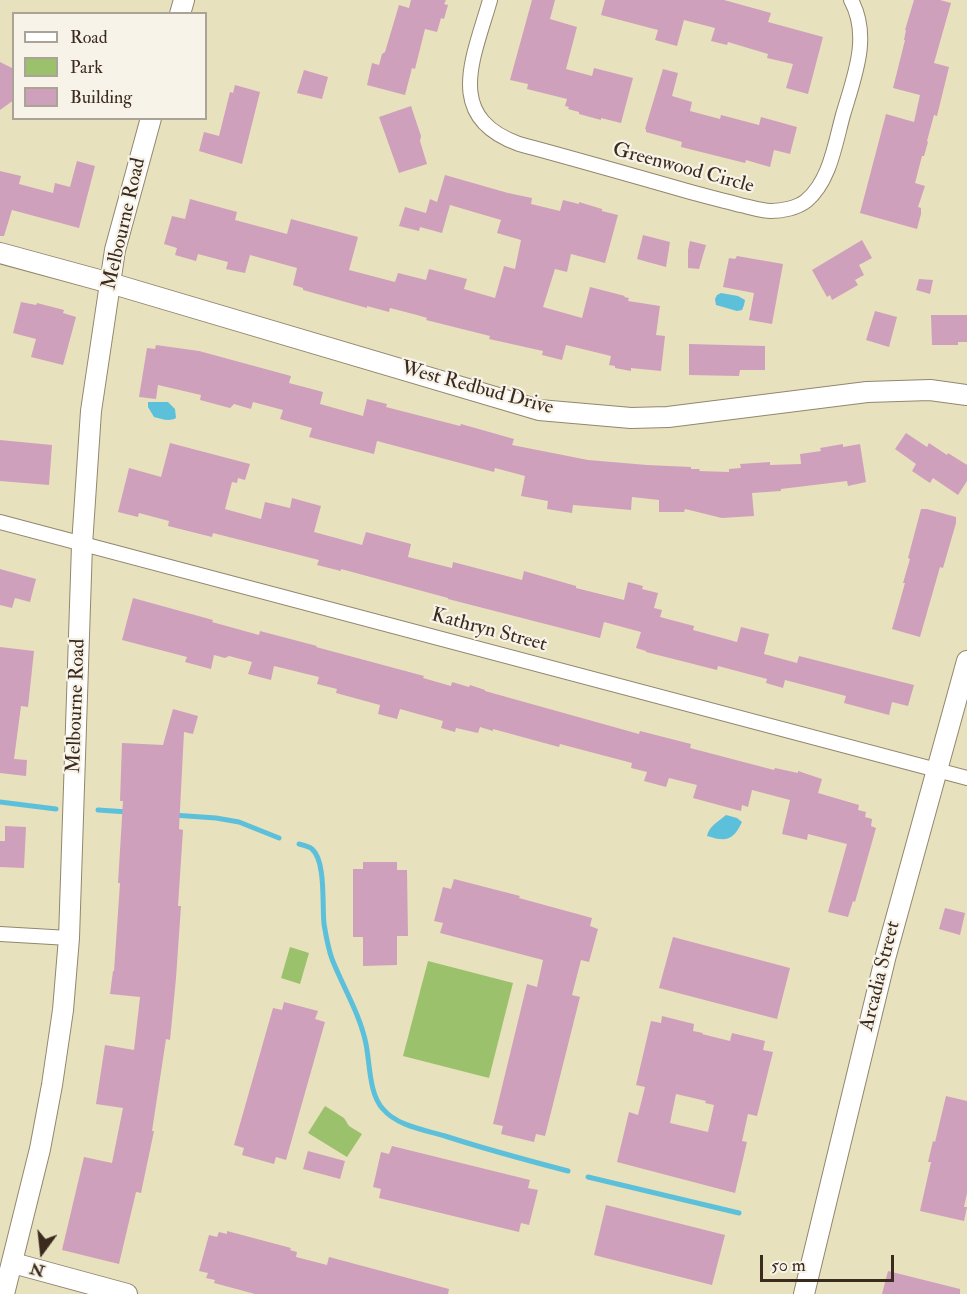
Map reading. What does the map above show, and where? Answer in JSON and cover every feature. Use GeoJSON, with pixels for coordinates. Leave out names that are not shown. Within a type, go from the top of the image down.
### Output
{"type":"FeatureCollection","features":[{"type":"Feature","properties":{"kind":"street","name":"Greenwood Circle"},"geometry":{"type":"LineString","coordinates":[[490,0],[469,81],[474,108],[496,134],[519,144],[701,195],[771,211],[788,209],[804,203],[816,191],[824,177],[860,53],[861,32],[854,5]]}},
{"type":"Feature","properties":{"kind":"street","name":"Melbourne Road"},"geometry":{"type":"LineString","coordinates":[[4,1294],[40,1149],[63,1010],[69,938],[82,545],[91,411],[115,250],[150,120]]}},
{"type":"Feature","properties":{"kind":"street","name":"West Redbud Drive"},"geometry":{"type":"LineString","coordinates":[[0,253],[111,283],[539,410],[631,418],[668,417],[867,392],[930,390],[967,395]]}},
{"type":"Feature","properties":{"kind":"street","name":"Kathryn Street"},"geometry":{"type":"LineString","coordinates":[[0,522],[967,778]]}},
{"type":"Feature","properties":{"kind":"street","name":"Arcadia Street"},"geometry":{"type":"LineString","coordinates":[[804,1294],[886,955],[967,661]]}},
{"type":"Feature","properties":{"kind":"street"},"geometry":{"type":"LineString","coordinates":[[0,934],[69,938]]}},
{"type":"Feature","properties":{"kind":"street"},"geometry":{"type":"LineString","coordinates":[[13,1263],[127,1294]]}},
{"type":"Feature","properties":{"kind":"green space"},"geometry":{"type":"Polygon","coordinates":[[[290,947],[309,953],[300,984],[281,978],[290,947]]]}},
{"type":"Feature","properties":{"kind":"green space"},"geometry":{"type":"Polygon","coordinates":[[[428,961],[513,983],[489,1078],[403,1056],[428,961]]]}},
{"type":"Feature","properties":{"kind":"green space"},"geometry":{"type":"Polygon","coordinates":[[[325,1106],[344,1118],[349,1126],[362,1134],[347,1157],[308,1133],[325,1106]]]}},
{"type":"Feature","properties":{"kind":"water"},"geometry":{"type":"Polygon","coordinates":[[[721,293],[738,296],[745,300],[742,310],[737,311],[716,305],[715,299],[721,293]]]}},
{"type":"Feature","properties":{"kind":"water"},"geometry":{"type":"Polygon","coordinates":[[[148,402],[168,402],[175,409],[176,418],[168,420],[154,417],[148,407],[148,402]]]}},
{"type":"Feature","properties":{"kind":"water"},"geometry":{"type":"Polygon","coordinates":[[[726,815],[742,822],[735,833],[724,839],[707,836],[712,827],[726,815]]]}},
{"type":"Feature","properties":{"kind":"building"},"geometry":{"type":"Polygon","coordinates":[[[411,0],[446,0],[444,4],[448,5],[437,32],[425,29],[415,69],[412,68],[405,95],[367,85],[372,63],[379,65],[382,54],[385,52],[399,5],[409,8],[411,0]]]}},
{"type":"Feature","properties":{"kind":"building"},"geometry":{"type":"Polygon","coordinates":[[[532,0],[555,0],[550,19],[577,27],[566,69],[592,76],[594,68],[633,78],[621,123],[579,114],[565,106],[567,99],[527,89],[528,84],[510,80],[532,0]]]}},
{"type":"Feature","properties":{"kind":"building"},"geometry":{"type":"Polygon","coordinates":[[[605,0],[724,0],[771,13],[768,22],[823,37],[808,94],[786,88],[793,64],[767,58],[768,54],[728,42],[727,45],[711,41],[715,28],[684,20],[677,46],[655,40],[658,30],[601,15],[605,0]]]}},
{"type":"Feature","properties":{"kind":"building"},"geometry":{"type":"Polygon","coordinates":[[[914,0],[940,0],[951,3],[934,63],[949,67],[937,116],[934,115],[915,183],[925,186],[918,207],[921,208],[921,214],[917,229],[860,213],[886,114],[914,122],[920,95],[893,88],[914,0]]]}},
{"type":"Feature","properties":{"kind":"building"},"geometry":{"type":"Polygon","coordinates":[[[0,62],[12,68],[12,101],[0,110],[0,62]]]}},
{"type":"Feature","properties":{"kind":"building"},"geometry":{"type":"Polygon","coordinates":[[[663,69],[678,73],[672,96],[692,102],[690,111],[720,119],[721,115],[759,125],[761,117],[797,127],[790,154],[774,150],[770,167],[681,147],[682,142],[646,132],[663,69]]]}},
{"type":"Feature","properties":{"kind":"building"},"geometry":{"type":"Polygon","coordinates":[[[304,70],[328,77],[322,99],[297,93],[304,70]]]}},
{"type":"Feature","properties":{"kind":"building"},"geometry":{"type":"Polygon","coordinates":[[[235,85],[260,92],[242,164],[199,151],[204,132],[219,136],[230,92],[233,93],[235,85]]]}},
{"type":"Feature","properties":{"kind":"building"},"geometry":{"type":"Polygon","coordinates":[[[411,106],[427,164],[399,173],[379,117],[411,106]]]}},
{"type":"Feature","properties":{"kind":"building"},"geometry":{"type":"Polygon","coordinates":[[[77,161],[95,166],[79,228],[12,210],[4,236],[0,236],[0,171],[21,176],[19,184],[53,193],[55,183],[70,187],[77,161]]]}},
{"type":"Feature","properties":{"kind":"building"},"geometry":{"type":"Polygon","coordinates":[[[445,175],[532,198],[531,204],[560,211],[563,200],[579,204],[579,202],[618,215],[605,263],[571,254],[567,272],[555,269],[543,307],[582,318],[590,287],[625,296],[629,298],[628,301],[660,306],[656,335],[665,336],[661,371],[631,368],[631,371],[615,368],[609,365],[611,356],[566,345],[562,360],[542,355],[543,351],[489,339],[490,336],[426,320],[427,318],[417,315],[390,308],[389,312],[367,306],[367,308],[303,290],[293,285],[297,268],[250,255],[245,273],[226,269],[228,262],[198,254],[196,261],[175,255],[177,248],[164,244],[172,216],[185,219],[190,199],[237,212],[235,220],[287,234],[291,219],[358,237],[349,270],[395,282],[398,273],[426,280],[429,269],[467,279],[464,289],[495,298],[504,266],[515,269],[521,240],[497,233],[501,220],[450,205],[442,233],[420,227],[419,231],[399,226],[405,207],[426,213],[430,199],[437,202],[445,175]]]}},
{"type":"Feature","properties":{"kind":"building"},"geometry":{"type":"Polygon","coordinates":[[[643,235],[670,242],[666,267],[637,259],[643,235]]]}},
{"type":"Feature","properties":{"kind":"building"},"geometry":{"type":"Polygon","coordinates":[[[862,240],[872,258],[859,265],[864,275],[855,280],[858,285],[832,300],[830,295],[827,297],[812,270],[862,240]]]}},
{"type":"Feature","properties":{"kind":"building"},"geometry":{"type":"Polygon","coordinates":[[[690,241],[706,245],[699,269],[688,268],[690,241]]]}},
{"type":"Feature","properties":{"kind":"building"},"geometry":{"type":"Polygon","coordinates":[[[737,256],[783,264],[772,324],[749,320],[754,293],[723,287],[729,258],[735,259],[737,256]]]}},
{"type":"Feature","properties":{"kind":"building"},"geometry":{"type":"Polygon","coordinates":[[[919,279],[933,280],[930,294],[916,290],[919,279]]]}},
{"type":"Feature","properties":{"kind":"building"},"geometry":{"type":"Polygon","coordinates":[[[21,302],[36,305],[37,303],[64,310],[63,313],[76,317],[63,365],[31,357],[36,339],[13,333],[21,302]]]}},
{"type":"Feature","properties":{"kind":"building"},"geometry":{"type":"Polygon","coordinates":[[[875,311],[897,317],[889,347],[866,340],[875,311]]]}},
{"type":"Feature","properties":{"kind":"building"},"geometry":{"type":"Polygon","coordinates":[[[931,315],[967,315],[967,342],[958,342],[958,345],[932,345],[931,315]]]}},
{"type":"Feature","properties":{"kind":"building"},"geometry":{"type":"Polygon","coordinates":[[[689,344],[765,346],[765,370],[740,370],[739,376],[689,375],[689,344]]]}},
{"type":"Feature","properties":{"kind":"building"},"geometry":{"type":"Polygon","coordinates":[[[156,345],[199,351],[291,376],[289,383],[323,392],[320,404],[363,416],[367,399],[387,404],[386,407],[514,439],[512,445],[588,460],[729,472],[729,469],[741,468],[740,464],[770,462],[770,465],[801,464],[800,454],[821,451],[820,448],[843,444],[843,447],[860,444],[866,482],[848,486],[847,481],[752,493],[754,516],[722,518],[685,509],[684,512],[659,512],[659,500],[632,497],[631,510],[573,505],[572,513],[547,509],[548,501],[521,496],[525,476],[495,468],[494,472],[377,441],[374,454],[309,437],[312,428],[280,419],[283,410],[253,402],[251,409],[234,404],[230,408],[200,400],[201,395],[158,385],[156,399],[139,397],[147,348],[155,349],[156,345]]]}},
{"type":"Feature","properties":{"kind":"building"},"geometry":{"type":"Polygon","coordinates":[[[906,433],[927,447],[929,443],[967,465],[967,481],[958,495],[933,478],[930,483],[912,471],[916,464],[895,449],[906,433]]]}},
{"type":"Feature","properties":{"kind":"building"},"geometry":{"type":"Polygon","coordinates":[[[0,440],[52,445],[49,485],[0,481],[0,440]]]}},
{"type":"Feature","properties":{"kind":"building"},"geometry":{"type":"Polygon","coordinates":[[[170,443],[250,464],[245,480],[238,478],[237,483],[232,482],[225,509],[261,519],[265,502],[290,508],[292,498],[321,506],[314,532],[362,545],[366,532],[411,544],[408,557],[452,568],[453,562],[522,580],[524,571],[576,586],[576,588],[624,600],[628,582],[643,586],[642,589],[658,593],[654,608],[662,610],[660,617],[694,626],[693,630],[737,642],[741,627],[769,634],[764,654],[797,663],[799,656],[914,685],[908,706],[892,702],[889,715],[844,703],[846,696],[785,680],[783,688],[766,683],[767,679],[718,666],[717,670],[646,652],[636,648],[641,632],[604,622],[600,638],[341,569],[341,571],[317,565],[319,560],[213,533],[212,537],[168,526],[169,521],[139,513],[138,517],[118,512],[129,468],[161,477],[170,443]]]}},
{"type":"Feature","properties":{"kind":"building"},"geometry":{"type":"Polygon","coordinates":[[[921,509],[956,517],[956,523],[943,568],[940,567],[920,637],[892,629],[905,583],[903,583],[910,559],[908,558],[921,509]]]}},
{"type":"Feature","properties":{"kind":"building"},"geometry":{"type":"Polygon","coordinates":[[[0,569],[36,579],[30,602],[15,598],[12,608],[0,605],[0,569]]]}},
{"type":"Feature","properties":{"kind":"building"},"geometry":{"type":"Polygon","coordinates":[[[133,598],[259,635],[260,631],[317,646],[424,676],[423,678],[451,686],[452,682],[469,687],[470,685],[639,734],[640,731],[691,744],[690,748],[774,770],[775,768],[798,773],[798,771],[822,779],[818,793],[859,805],[858,810],[866,812],[865,817],[872,819],[871,826],[876,828],[855,902],[853,901],[848,917],[828,912],[847,844],[808,834],[807,840],[782,834],[790,800],[752,790],[748,807],[742,805],[741,811],[693,798],[697,785],[669,778],[666,787],[644,781],[647,772],[631,768],[632,763],[560,744],[559,747],[493,729],[493,731],[480,727],[478,733],[456,728],[455,732],[441,728],[443,721],[400,709],[397,719],[378,714],[380,705],[336,693],[337,689],[317,684],[319,677],[274,666],[271,680],[248,674],[252,662],[229,656],[225,658],[214,655],[211,669],[185,662],[187,657],[122,640],[133,598]]]}},
{"type":"Feature","properties":{"kind":"building"},"geometry":{"type":"Polygon","coordinates":[[[0,647],[34,651],[28,707],[21,706],[14,759],[27,760],[26,776],[0,773],[0,647]]]}},
{"type":"Feature","properties":{"kind":"building"},"geometry":{"type":"Polygon","coordinates":[[[173,709],[198,716],[193,734],[184,732],[179,829],[183,830],[178,906],[181,906],[170,1040],[166,1039],[152,1131],[154,1131],[141,1193],[136,1192],[119,1264],[62,1250],[84,1157],[112,1163],[123,1108],[96,1104],[105,1045],[134,1050],[140,997],[110,994],[114,971],[120,883],[118,883],[123,801],[120,801],[122,743],[163,745],[173,709]]]}},
{"type":"Feature","properties":{"kind":"building"},"geometry":{"type":"Polygon","coordinates":[[[5,826],[26,827],[24,868],[0,867],[0,841],[5,841],[5,826]]]}},
{"type":"Feature","properties":{"kind":"building"},"geometry":{"type":"Polygon","coordinates":[[[363,862],[397,862],[397,870],[407,870],[408,936],[397,936],[397,965],[363,966],[363,937],[353,937],[353,869],[363,869],[363,862]]]}},
{"type":"Feature","properties":{"kind":"building"},"geometry":{"type":"Polygon","coordinates":[[[454,879],[592,918],[590,926],[598,929],[589,962],[581,960],[572,995],[580,997],[545,1136],[536,1134],[534,1142],[501,1134],[503,1126],[493,1124],[527,984],[537,987],[543,960],[440,933],[443,923],[434,921],[443,887],[451,889],[454,879]]]}},
{"type":"Feature","properties":{"kind":"building"},"geometry":{"type":"Polygon","coordinates":[[[945,908],[965,913],[960,935],[939,929],[945,908]]]}},
{"type":"Feature","properties":{"kind":"building"},"geometry":{"type":"Polygon","coordinates":[[[673,937],[790,968],[777,1019],[659,988],[673,937]]]}},
{"type":"Feature","properties":{"kind":"building"},"geometry":{"type":"Polygon","coordinates":[[[284,1002],[318,1011],[315,1019],[325,1022],[286,1160],[276,1157],[274,1164],[242,1155],[244,1148],[234,1145],[273,1008],[282,1010],[284,1002]]]}},
{"type":"Feature","properties":{"kind":"building"},"geometry":{"type":"Polygon","coordinates":[[[662,1016],[694,1024],[693,1031],[730,1041],[732,1033],[765,1041],[763,1050],[773,1052],[757,1116],[748,1114],[742,1141],[747,1142],[735,1193],[617,1162],[629,1112],[638,1115],[645,1087],[636,1085],[651,1021],[661,1023],[662,1016]],[[676,1094],[670,1123],[708,1132],[714,1105],[705,1103],[706,1101],[676,1094]]]}},
{"type":"Feature","properties":{"kind":"building"},"geometry":{"type":"Polygon","coordinates":[[[946,1096],[967,1101],[967,1193],[964,1207],[967,1207],[964,1221],[920,1211],[931,1162],[928,1162],[946,1096]]]}},
{"type":"Feature","properties":{"kind":"building"},"geometry":{"type":"Polygon","coordinates":[[[392,1146],[530,1180],[528,1188],[538,1190],[529,1225],[521,1223],[519,1232],[379,1198],[381,1189],[373,1187],[381,1152],[389,1154],[392,1146]]]}},
{"type":"Feature","properties":{"kind":"building"},"geometry":{"type":"Polygon","coordinates":[[[308,1151],[345,1161],[340,1179],[303,1169],[308,1151]]]}},
{"type":"Feature","properties":{"kind":"building"},"geometry":{"type":"Polygon","coordinates":[[[606,1205],[725,1235],[712,1285],[594,1255],[606,1205]]]}},
{"type":"Feature","properties":{"kind":"building"},"geometry":{"type":"Polygon","coordinates":[[[227,1231],[291,1248],[290,1250],[297,1252],[296,1257],[327,1265],[329,1257],[449,1289],[448,1294],[255,1294],[214,1283],[215,1280],[206,1278],[208,1273],[199,1271],[209,1235],[217,1237],[219,1232],[227,1234],[227,1231]]]}},
{"type":"Feature","properties":{"kind":"building"},"geometry":{"type":"Polygon","coordinates":[[[888,1271],[960,1289],[960,1294],[882,1294],[888,1271]]]}},
{"type":"Feature","properties":{"kind":"waterway"},"geometry":{"type":"LineString","coordinates":[[0,802],[56,809]]}},
{"type":"Feature","properties":{"kind":"waterway"},"geometry":{"type":"LineString","coordinates":[[98,810],[128,812]]}},
{"type":"Feature","properties":{"kind":"waterway"},"geometry":{"type":"LineString","coordinates":[[173,815],[239,822],[279,838]]}},
{"type":"Feature","properties":{"kind":"waterway"},"geometry":{"type":"LineString","coordinates":[[299,844],[312,849],[320,863],[324,924],[329,951],[360,1022],[378,1103],[396,1120],[412,1127],[568,1171]]}},
{"type":"Feature","properties":{"kind":"waterway"},"geometry":{"type":"LineString","coordinates":[[588,1177],[739,1213]]}}]}
